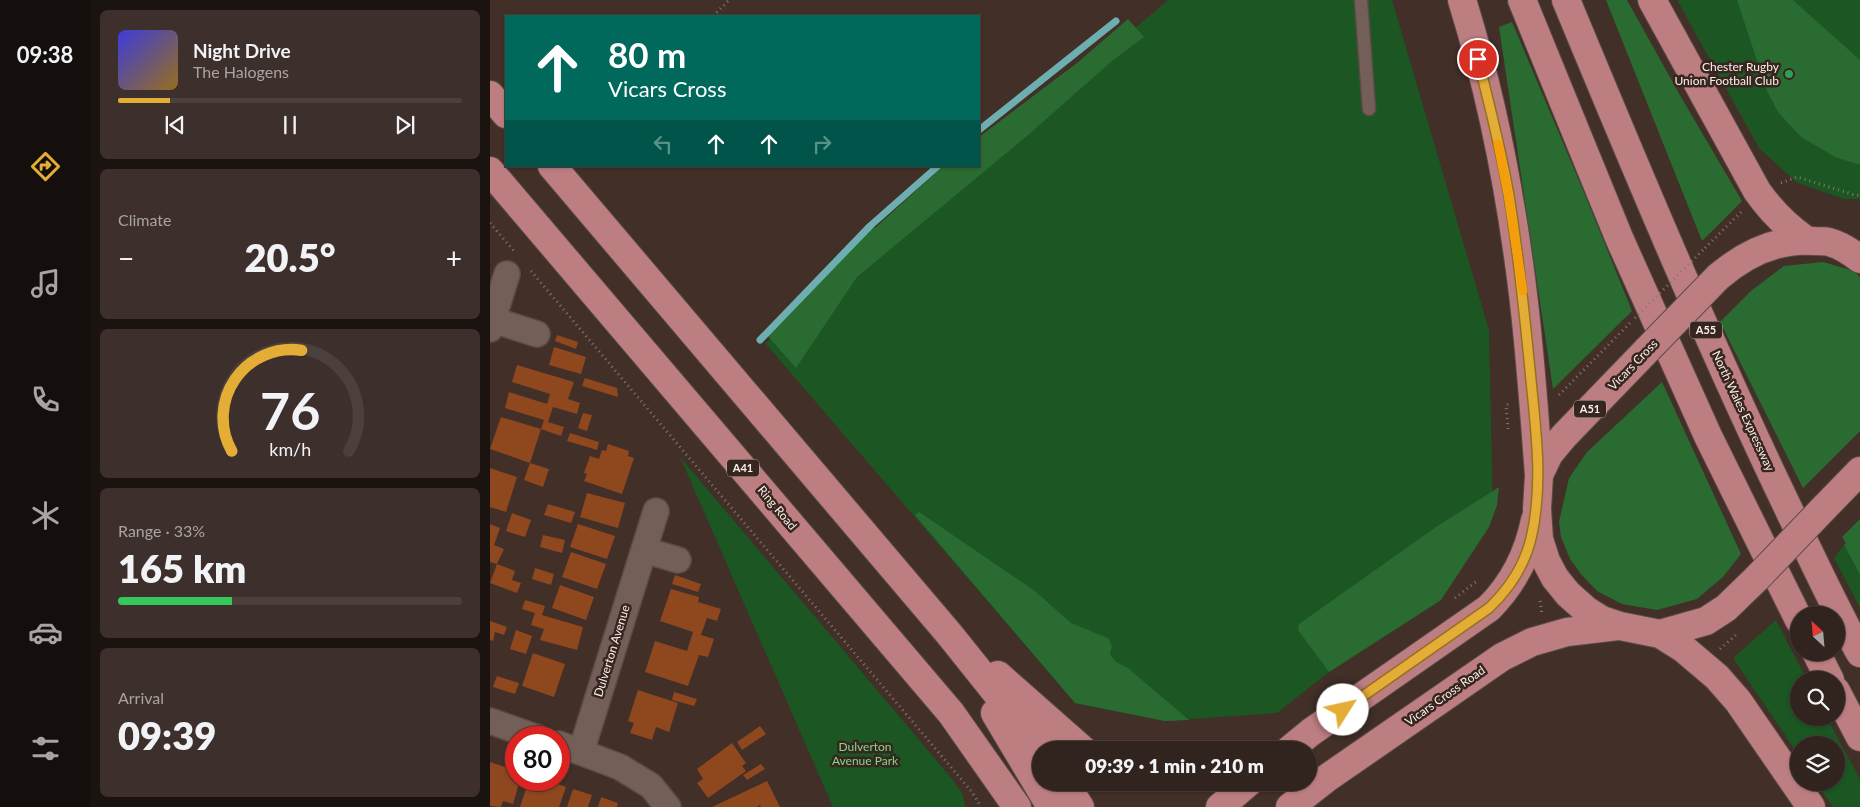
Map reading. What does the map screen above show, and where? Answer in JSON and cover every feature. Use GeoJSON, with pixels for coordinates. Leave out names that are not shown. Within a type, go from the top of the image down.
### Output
{"type":"FeatureCollection","features":[{"type":"Feature","properties":{"kind":"highway"},"geometry":{"type":"LineString","coordinates":[[1462,0],[1492,112],[1508,194],[1522,287],[1539,475]]}},
{"type":"Feature","properties":{"kind":"highway"},"geometry":{"type":"LineString","coordinates":[[1522,0],[1624,249],[1708,436],[1792,606]]}},
{"type":"Feature","properties":{"kind":"highway","name":"North Wales Expressway"},"geometry":{"type":"LineString","coordinates":[[1566,0],[1655,214],[1743,413],[1841,619],[1860,653]]}},
{"type":"Feature","properties":{"kind":"highway"},"geometry":{"type":"LineString","coordinates":[[1652,0],[1768,208],[1786,226],[1818,241],[1850,252],[1860,259]]}},
{"type":"Feature","properties":{"kind":"highway"},"geometry":{"type":"LineString","coordinates":[[490,95],[505,113]]}},
{"type":"Feature","properties":{"kind":"highway"},"geometry":{"type":"LineString","coordinates":[[553,167],[950,636],[1035,741]]}},
{"type":"Feature","properties":{"kind":"highway","name":"Ring Road"},"geometry":{"type":"LineString","coordinates":[[490,171],[952,713],[1017,807]]}},
{"type":"Feature","properties":{"kind":"highway","name":"A51"},"geometry":{"type":"LineString","coordinates":[[1818,241],[1860,235]]}},
{"type":"Feature","properties":{"kind":"highway","name":"Vicars Cross"},"geometry":{"type":"LineString","coordinates":[[1818,241],[1781,243],[1748,255],[1733,264],[1718,277],[1564,436],[1549,454],[1539,475],[1537,509],[1539,539],[1546,561],[1555,578],[1568,594],[1586,610],[1602,620],[1620,626],[1660,634],[1706,620],[1726,608],[1860,471]]}},
{"type":"Feature","properties":{"kind":"highway","name":"A51"},"geometry":{"type":"LineString","coordinates":[[1300,741],[1489,608],[1504,593],[1523,562],[1532,536],[1537,509]]}},
{"type":"Feature","properties":{"kind":"highway","name":"Vicars Cross Road"},"geometry":{"type":"LineString","coordinates":[[1290,807],[1327,778],[1502,657],[1532,642],[1567,632],[1620,626]]}},
{"type":"Feature","properties":{"kind":"highway"},"geometry":{"type":"LineString","coordinates":[[1660,634],[1704,664],[1738,702],[1811,807]]}},
{"type":"Feature","properties":{"kind":"highway"},"geometry":{"type":"LineString","coordinates":[[950,636],[1073,741]]}},
{"type":"Feature","properties":{"kind":"highway"},"geometry":{"type":"LineString","coordinates":[[950,636],[1018,753],[1052,807]]}},
{"type":"Feature","properties":{"kind":"highway"},"geometry":{"type":"LineString","coordinates":[[1845,708],[1860,736]]}},
{"type":"Feature","properties":{"kind":"highway"},"geometry":{"type":"LineString","coordinates":[[992,770],[1001,807]]}},
{"type":"Feature","properties":{"kind":"highway"},"geometry":{"type":"LineString","coordinates":[[1299,807],[1327,778]]}},
{"type":"Feature","properties":{"kind":"highway"},"geometry":{"type":"LineString","coordinates":[[1070,791],[1080,807]]}},
{"type":"Feature","properties":{"kind":"highway"},"geometry":{"type":"LineString","coordinates":[[1220,807],[1239,791]]}},
{"type":"Feature","properties":{"kind":"street"},"geometry":{"type":"LineString","coordinates":[[517,264],[491,325],[537,334]]}},
{"type":"Feature","properties":{"kind":"street","name":"Dulverton Avenue"},"geometry":{"type":"LineString","coordinates":[[570,748],[644,550],[656,512]]}},
{"type":"Feature","properties":{"kind":"street"},"geometry":{"type":"LineString","coordinates":[[644,550],[678,560]]}},
{"type":"Feature","properties":{"kind":"street"},"geometry":{"type":"LineString","coordinates":[[490,721],[505,726]]}},
{"type":"Feature","properties":{"kind":"street"},"geometry":{"type":"LineString","coordinates":[[570,748],[620,767],[651,786],[668,807]]}},
{"type":"Feature","properties":{"kind":"lane"},"geometry":{"type":"LineString","coordinates":[[1361,0],[1368,109]]}},
{"type":"Feature","properties":{"kind":"path"},"geometry":{"type":"LineString","coordinates":[[714,15],[729,0]]}},
{"type":"Feature","properties":{"kind":"path"},"geometry":{"type":"LineString","coordinates":[[490,223],[517,264],[942,756],[972,792],[981,807]]}},
{"type":"Feature","properties":{"kind":"path"},"geometry":{"type":"LineString","coordinates":[[1508,430],[1506,406],[1510,402],[1553,401],[1705,248]]}},
{"type":"Feature","properties":{"kind":"path"},"geometry":{"type":"LineString","coordinates":[[1514,577],[1539,596],[1546,638]]}},
{"type":"Feature","properties":{"kind":"path"},"geometry":{"type":"LineString","coordinates":[[1704,664],[1744,627]]}},
{"type":"Feature","properties":{"kind":"green space"},"geometry":{"type":"Polygon","coordinates":[[[1168,0],[1392,0],[1489,330],[1493,517],[1440,601],[1329,672],[1277,713],[1165,721],[1075,703],[765,343],[972,167],[980,167],[980,160],[1168,0]]]}},
{"type":"Feature","properties":{"kind":"green space"},"geometry":{"type":"Polygon","coordinates":[[[1606,0],[1627,0],[1742,201],[1702,241],[1606,0]]]}},
{"type":"Feature","properties":{"kind":"green space","name":"Chester Rugby Union Football Club"},"geometry":{"type":"Polygon","coordinates":[[[1677,0],[1860,0],[1860,199],[1843,199],[1796,182],[1759,148],[1677,0]]]}},
{"type":"Feature","properties":{"kind":"green space"},"geometry":{"type":"Polygon","coordinates":[[[1737,0],[1793,0],[1860,60],[1860,165],[1835,157],[1801,137],[1778,112],[1767,91],[1737,0]]]}},
{"type":"Feature","properties":{"kind":"green space"},"geometry":{"type":"Polygon","coordinates":[[[1128,19],[1144,37],[1112,61],[1027,136],[857,277],[796,368],[767,335],[873,227],[875,228],[942,167],[980,167],[980,136],[1077,63],[1128,19]]]}},
{"type":"Feature","properties":{"kind":"green space"},"geometry":{"type":"Polygon","coordinates":[[[1512,22],[1632,311],[1553,389],[1499,27],[1512,22]]]}},
{"type":"Feature","properties":{"kind":"green space"},"geometry":{"type":"Polygon","coordinates":[[[1823,262],[1854,271],[1860,277],[1860,431],[1803,488],[1720,322],[1752,290],[1784,266],[1823,262]]]}},
{"type":"Feature","properties":{"kind":"green space"},"geometry":{"type":"Polygon","coordinates":[[[1662,382],[1741,554],[1723,577],[1697,599],[1657,610],[1622,604],[1597,591],[1570,559],[1561,537],[1559,522],[1569,478],[1587,452],[1662,382]]]}},
{"type":"Feature","properties":{"kind":"green space","name":"Dulverton Avenue Park"},"geometry":{"type":"Polygon","coordinates":[[[680,457],[953,780],[963,795],[965,807],[833,807],[680,457]]]}},
{"type":"Feature","properties":{"kind":"green space"},"geometry":{"type":"Polygon","coordinates":[[[1499,487],[1497,505],[1489,527],[1441,600],[1329,672],[1298,630],[1299,624],[1436,527],[1499,487]]]}},
{"type":"Feature","properties":{"kind":"green space"},"geometry":{"type":"Polygon","coordinates":[[[919,512],[1035,591],[1071,623],[1108,638],[1112,646],[1110,654],[1116,662],[1128,668],[1189,720],[1165,721],[1075,703],[915,515],[919,512]]]}},
{"type":"Feature","properties":{"kind":"green space"},"geometry":{"type":"Polygon","coordinates":[[[1860,519],[1860,575],[1844,545],[1846,543],[1842,537],[1860,519]]]}},
{"type":"Feature","properties":{"kind":"green space"},"geometry":{"type":"Polygon","coordinates":[[[1844,545],[1860,575],[1860,608],[1834,558],[1844,545]]]}},
{"type":"Feature","properties":{"kind":"green space"},"geometry":{"type":"Polygon","coordinates":[[[1776,620],[1790,647],[1790,661],[1797,661],[1802,671],[1790,671],[1790,726],[1831,726],[1837,736],[1790,736],[1790,743],[1733,658],[1776,620]]]}},
{"type":"Feature","properties":{"kind":"green space"},"geometry":{"type":"Polygon","coordinates":[[[1845,751],[1860,779],[1860,807],[1833,807],[1822,791],[1845,791],[1845,751]]]}},
{"type":"Feature","properties":{"kind":"building"},"geometry":{"type":"Polygon","coordinates":[[[557,335],[578,342],[576,349],[555,341],[557,335]]]}},
{"type":"Feature","properties":{"kind":"building"},"geometry":{"type":"Polygon","coordinates":[[[554,347],[586,357],[581,374],[549,365],[554,347]]]}},
{"type":"Feature","properties":{"kind":"building"},"geometry":{"type":"Polygon","coordinates":[[[517,365],[574,382],[568,399],[580,403],[577,414],[553,407],[548,422],[564,427],[561,436],[541,429],[544,420],[505,408],[509,392],[547,404],[550,394],[512,382],[517,365]]]}},
{"type":"Feature","properties":{"kind":"building"},"geometry":{"type":"Polygon","coordinates":[[[585,378],[617,388],[618,397],[582,386],[585,378]]]}},
{"type":"Feature","properties":{"kind":"building"},"geometry":{"type":"Polygon","coordinates":[[[583,413],[592,415],[587,431],[578,428],[583,413]]]}},
{"type":"Feature","properties":{"kind":"building"},"geometry":{"type":"Polygon","coordinates":[[[501,417],[541,429],[530,463],[490,449],[501,417]]]}},
{"type":"Feature","properties":{"kind":"building"},"geometry":{"type":"Polygon","coordinates":[[[570,433],[599,442],[597,450],[567,441],[570,433]]]}},
{"type":"Feature","properties":{"kind":"building"},"geometry":{"type":"Polygon","coordinates":[[[608,444],[629,451],[628,456],[634,458],[622,494],[584,481],[587,474],[584,473],[590,456],[599,459],[602,450],[606,451],[608,444]]]}},
{"type":"Feature","properties":{"kind":"building"},"geometry":{"type":"Polygon","coordinates":[[[530,463],[549,469],[543,487],[524,480],[530,463]]]}},
{"type":"Feature","properties":{"kind":"building"},"geometry":{"type":"Polygon","coordinates":[[[490,468],[517,477],[506,512],[490,507],[490,468]]]}},
{"type":"Feature","properties":{"kind":"building"},"geometry":{"type":"Polygon","coordinates":[[[587,493],[625,503],[618,528],[580,517],[587,493]]]}},
{"type":"Feature","properties":{"kind":"building"},"geometry":{"type":"Polygon","coordinates":[[[548,504],[575,512],[571,523],[544,515],[548,504]]]}},
{"type":"Feature","properties":{"kind":"building"},"geometry":{"type":"Polygon","coordinates":[[[512,513],[531,520],[525,537],[506,531],[512,513]]]}},
{"type":"Feature","properties":{"kind":"building"},"geometry":{"type":"Polygon","coordinates":[[[490,524],[500,528],[494,545],[504,549],[497,564],[490,562],[490,524]]]}},
{"type":"Feature","properties":{"kind":"building"},"geometry":{"type":"Polygon","coordinates":[[[578,524],[615,536],[607,559],[570,547],[578,524]]]}},
{"type":"Feature","properties":{"kind":"building"},"geometry":{"type":"Polygon","coordinates":[[[543,535],[565,540],[562,553],[540,547],[543,535]]]}},
{"type":"Feature","properties":{"kind":"building"},"geometry":{"type":"Polygon","coordinates":[[[571,552],[606,564],[597,589],[562,577],[571,552]]]}},
{"type":"Feature","properties":{"kind":"building"},"geometry":{"type":"Polygon","coordinates":[[[497,564],[515,571],[512,580],[521,583],[517,593],[490,583],[497,564]]]}},
{"type":"Feature","properties":{"kind":"building"},"geometry":{"type":"Polygon","coordinates":[[[535,568],[554,574],[551,585],[532,579],[535,568]]]}},
{"type":"Feature","properties":{"kind":"building"},"geometry":{"type":"Polygon","coordinates":[[[675,575],[701,584],[698,592],[672,584],[675,575]]]}},
{"type":"Feature","properties":{"kind":"building"},"geometry":{"type":"Polygon","coordinates":[[[560,585],[594,597],[586,620],[552,608],[560,585]]]}},
{"type":"Feature","properties":{"kind":"building"},"geometry":{"type":"Polygon","coordinates":[[[671,589],[699,597],[698,602],[721,609],[717,621],[707,618],[701,635],[714,639],[708,657],[699,655],[688,686],[645,672],[655,641],[687,651],[693,632],[660,621],[671,589]]]}},
{"type":"Feature","properties":{"kind":"building"},"geometry":{"type":"Polygon","coordinates":[[[525,600],[545,606],[542,615],[583,627],[577,650],[540,640],[544,629],[531,625],[535,613],[522,609],[525,600]]]}},
{"type":"Feature","properties":{"kind":"building"},"geometry":{"type":"Polygon","coordinates":[[[490,621],[507,627],[504,635],[495,632],[493,641],[490,640],[490,621]]]}},
{"type":"Feature","properties":{"kind":"building"},"geometry":{"type":"Polygon","coordinates":[[[516,630],[532,636],[526,654],[510,649],[516,630]]]}},
{"type":"Feature","properties":{"kind":"building"},"geometry":{"type":"Polygon","coordinates":[[[533,653],[565,664],[554,697],[522,686],[533,653]]]}},
{"type":"Feature","properties":{"kind":"building"},"geometry":{"type":"Polygon","coordinates":[[[497,676],[519,683],[515,694],[493,687],[497,676]]]}},
{"type":"Feature","properties":{"kind":"building"},"geometry":{"type":"Polygon","coordinates":[[[638,690],[678,703],[669,732],[656,727],[652,740],[630,733],[634,723],[628,721],[638,690]]]}},
{"type":"Feature","properties":{"kind":"building"},"geometry":{"type":"Polygon","coordinates":[[[674,692],[697,699],[694,706],[672,700],[674,692]]]}},
{"type":"Feature","properties":{"kind":"building"},"geometry":{"type":"Polygon","coordinates":[[[760,726],[766,734],[742,750],[737,742],[760,726]]]}},
{"type":"Feature","properties":{"kind":"building"},"geometry":{"type":"Polygon","coordinates":[[[732,743],[746,763],[742,766],[746,771],[708,798],[697,783],[703,779],[697,769],[732,743]]]}},
{"type":"Feature","properties":{"kind":"building"},"geometry":{"type":"Polygon","coordinates":[[[490,762],[505,767],[505,791],[517,791],[513,804],[503,801],[501,807],[490,806],[490,762]]]}},
{"type":"Feature","properties":{"kind":"building"},"geometry":{"type":"Polygon","coordinates":[[[761,764],[765,769],[747,780],[743,775],[761,764]]]}},
{"type":"Feature","properties":{"kind":"building"},"geometry":{"type":"Polygon","coordinates":[[[767,781],[780,807],[761,807],[760,805],[757,807],[712,807],[767,781]]]}},
{"type":"Feature","properties":{"kind":"building"},"geometry":{"type":"Polygon","coordinates":[[[573,789],[592,795],[588,807],[567,807],[573,789]]]}},
{"type":"Feature","properties":{"kind":"building"},"geometry":{"type":"Polygon","coordinates":[[[525,791],[565,791],[559,807],[520,807],[525,791]]]}},
{"type":"Feature","properties":{"kind":"building"},"geometry":{"type":"Polygon","coordinates":[[[601,797],[618,803],[617,807],[598,807],[601,797]]]}},
{"type":"Feature","properties":{"kind":"waterway"},"geometry":{"type":"LineString","coordinates":[[980,129],[1116,21]]}},
{"type":"Feature","properties":{"kind":"waterway"},"geometry":{"type":"LineString","coordinates":[[760,340],[870,226],[937,167]]}},
{"type":"Feature","properties":{"kind":"slow traffic"},"geometry":{"type":"LineString","coordinates":[[1498,144],[1523,291]]}},
{"type":"Feature","properties":{"kind":"place","name":"Chester Rugby Union Football Club"},"geometry":{"type":"Point","coordinates":[1789,74]}},
{"type":"Feature","properties":{"kind":"route"},"geometry":{"type":"LineString","coordinates":[[1343,710],[1489,608],[1512,582],[1523,562],[1532,536],[1537,509],[1539,475],[1522,287],[1508,194],[1492,112],[1478,59]]}}]}
